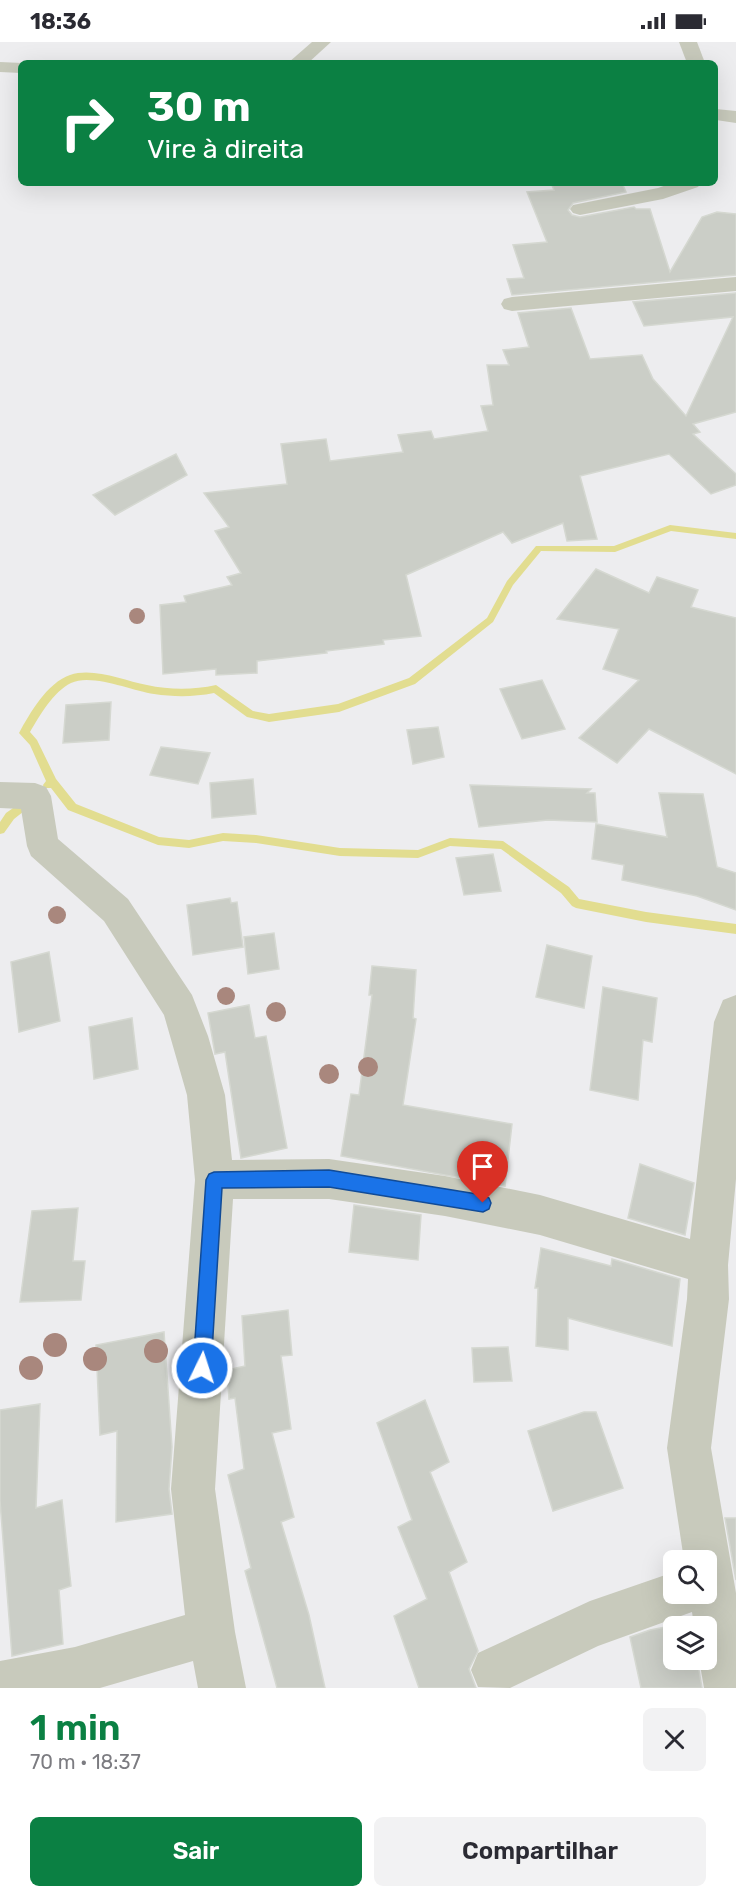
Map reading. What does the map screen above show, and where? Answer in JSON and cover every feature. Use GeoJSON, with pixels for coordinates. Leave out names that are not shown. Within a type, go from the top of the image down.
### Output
{"type":"FeatureCollection","features":[{"type":"Feature","properties":{"kind":"street"},"geometry":{"type":"LineString","coordinates":[[301,60],[322,42]]}},
{"type":"Feature","properties":{"kind":"street"},"geometry":{"type":"LineString","coordinates":[[688,42],[695,60]]}},
{"type":"Feature","properties":{"kind":"street"},"geometry":{"type":"LineString","coordinates":[[0,67],[18,68]]}},
{"type":"Feature","properties":{"kind":"street"},"geometry":{"type":"LineString","coordinates":[[718,115],[736,117]]}},
{"type":"Feature","properties":{"kind":"street"},"geometry":{"type":"LineString","coordinates":[[580,209],[663,193],[683,186]]}},
{"type":"Feature","properties":{"kind":"street"},"geometry":{"type":"LineString","coordinates":[[512,304],[736,284]]}},
{"type":"Feature","properties":{"kind":"street"},"geometry":{"type":"LineString","coordinates":[[0,795],[35,796],[43,846],[116,910],[179,1007],[190,1036],[206,1095],[214,1180],[193,1489],[211,1632],[222,1688]]}},
{"type":"Feature","properties":{"kind":"street"},"geometry":{"type":"LineString","coordinates":[[704,1550],[689,1448],[708,1299],[708,1265],[732,1022],[736,1012]]}},
{"type":"Feature","properties":{"kind":"street"},"geometry":{"type":"LineString","coordinates":[[214,1180],[329,1179],[445,1196],[540,1215],[708,1265]]}},
{"type":"Feature","properties":{"kind":"street"},"geometry":{"type":"LineString","coordinates":[[495,1670],[590,1625],[663,1600]]}},
{"type":"Feature","properties":{"kind":"street"},"geometry":{"type":"LineString","coordinates":[[713,1604],[728,1688]]}},
{"type":"Feature","properties":{"kind":"street"},"geometry":{"type":"LineString","coordinates":[[0,1685],[75,1671],[211,1632]]}},
{"type":"Feature","properties":{"kind":"building"},"geometry":{"type":"Polygon","coordinates":[[[552,186],[623,186],[626,192],[573,203],[568,210],[572,215],[580,217],[634,207],[650,209],[670,272],[702,217],[717,212],[736,214],[736,275],[512,295],[507,279],[524,278],[513,245],[547,242],[527,192],[554,190],[552,186]]]}},
{"type":"Feature","properties":{"kind":"building"},"geometry":{"type":"Polygon","coordinates":[[[736,293],[736,412],[693,424],[700,432],[693,434],[736,474],[736,485],[711,494],[669,454],[580,476],[597,539],[567,541],[563,523],[512,543],[503,532],[406,575],[421,636],[383,640],[384,644],[326,651],[327,653],[257,661],[257,673],[216,675],[216,669],[163,674],[160,605],[186,602],[184,596],[232,585],[227,577],[241,573],[215,531],[229,527],[204,493],[287,484],[281,444],[326,439],[330,461],[403,452],[398,435],[431,431],[434,439],[488,431],[481,406],[493,405],[487,365],[509,365],[503,350],[529,347],[518,313],[571,308],[590,359],[642,355],[653,379],[686,416],[733,317],[644,326],[633,302],[736,293]]]}},
{"type":"Feature","properties":{"kind":"building"},"geometry":{"type":"Polygon","coordinates":[[[176,454],[187,475],[115,515],[93,495],[176,454]]]}},
{"type":"Feature","properties":{"kind":"building"},"geometry":{"type":"Polygon","coordinates":[[[596,569],[649,593],[657,577],[698,590],[691,607],[736,618],[736,774],[649,729],[617,763],[579,738],[639,680],[603,669],[619,629],[557,619],[596,569]]]}},
{"type":"Feature","properties":{"kind":"building"},"geometry":{"type":"Polygon","coordinates":[[[542,680],[565,729],[522,739],[500,689],[542,680]]]}},
{"type":"Feature","properties":{"kind":"building"},"geometry":{"type":"Polygon","coordinates":[[[111,702],[109,740],[63,743],[66,705],[111,702]]]}},
{"type":"Feature","properties":{"kind":"building"},"geometry":{"type":"Polygon","coordinates":[[[438,727],[444,757],[413,764],[407,730],[438,727]]]}},
{"type":"Feature","properties":{"kind":"building"},"geometry":{"type":"Polygon","coordinates":[[[161,747],[210,753],[198,784],[150,775],[161,747]]]}},
{"type":"Feature","properties":{"kind":"building"},"geometry":{"type":"Polygon","coordinates":[[[253,779],[256,814],[212,818],[210,783],[253,779]]]}},
{"type":"Feature","properties":{"kind":"building"},"geometry":{"type":"Polygon","coordinates":[[[470,785],[591,789],[587,793],[595,793],[597,822],[548,820],[479,827],[470,785]]]}},
{"type":"Feature","properties":{"kind":"building"},"geometry":{"type":"Polygon","coordinates":[[[659,793],[703,794],[717,867],[736,873],[736,910],[697,896],[622,880],[624,865],[592,859],[596,824],[667,837],[659,793]]]}},
{"type":"Feature","properties":{"kind":"building"},"geometry":{"type":"Polygon","coordinates":[[[493,854],[501,891],[464,895],[456,858],[493,854]]]}},
{"type":"Feature","properties":{"kind":"building"},"geometry":{"type":"Polygon","coordinates":[[[230,898],[231,903],[237,902],[243,947],[193,955],[187,905],[230,898]]]}},
{"type":"Feature","properties":{"kind":"building"},"geometry":{"type":"Polygon","coordinates":[[[274,933],[279,969],[248,974],[244,937],[274,933]]]}},
{"type":"Feature","properties":{"kind":"building"},"geometry":{"type":"Polygon","coordinates":[[[547,945],[592,956],[584,1008],[536,997],[547,945]]]}},
{"type":"Feature","properties":{"kind":"building"},"geometry":{"type":"Polygon","coordinates":[[[49,952],[60,1021],[19,1032],[11,962],[49,952]]]}},
{"type":"Feature","properties":{"kind":"building"},"geometry":{"type":"Polygon","coordinates":[[[372,966],[416,970],[413,1018],[416,1019],[403,1105],[512,1124],[505,1186],[341,1156],[351,1094],[359,1095],[372,995],[369,995],[372,966]]]}},
{"type":"Feature","properties":{"kind":"building"},"geometry":{"type":"Polygon","coordinates":[[[603,987],[657,998],[652,1042],[643,1040],[638,1100],[590,1090],[603,987]]]}},
{"type":"Feature","properties":{"kind":"building"},"geometry":{"type":"Polygon","coordinates":[[[249,1005],[255,1038],[266,1036],[287,1148],[241,1158],[225,1052],[215,1054],[208,1013],[249,1005]]]}},
{"type":"Feature","properties":{"kind":"building"},"geometry":{"type":"Polygon","coordinates":[[[132,1018],[138,1069],[94,1079],[89,1027],[132,1018]]]}},
{"type":"Feature","properties":{"kind":"building"},"geometry":{"type":"Polygon","coordinates":[[[640,1164],[694,1183],[685,1235],[628,1218],[640,1164]]]}},
{"type":"Feature","properties":{"kind":"building"},"geometry":{"type":"Polygon","coordinates":[[[354,1205],[421,1215],[418,1260],[349,1252],[354,1205]]]}},
{"type":"Feature","properties":{"kind":"building"},"geometry":{"type":"Polygon","coordinates":[[[78,1208],[73,1261],[85,1261],[81,1300],[20,1302],[32,1211],[78,1208]]]}},
{"type":"Feature","properties":{"kind":"building"},"geometry":{"type":"Polygon","coordinates":[[[541,1248],[611,1266],[612,1259],[680,1279],[672,1346],[568,1318],[568,1350],[536,1346],[538,1288],[535,1288],[541,1248]]]}},
{"type":"Feature","properties":{"kind":"building"},"geometry":{"type":"Polygon","coordinates":[[[288,1310],[292,1355],[281,1356],[291,1429],[272,1433],[294,1517],[281,1522],[309,1615],[325,1688],[277,1688],[245,1571],[251,1568],[228,1475],[244,1469],[235,1398],[229,1399],[227,1370],[245,1366],[242,1316],[288,1310]]]}},
{"type":"Feature","properties":{"kind":"building"},"geometry":{"type":"Polygon","coordinates":[[[164,1332],[172,1447],[169,1489],[172,1514],[116,1522],[117,1431],[100,1435],[96,1345],[164,1332]]]}},
{"type":"Feature","properties":{"kind":"building"},"geometry":{"type":"Polygon","coordinates":[[[508,1347],[512,1381],[474,1382],[472,1348],[508,1347]]]}},
{"type":"Feature","properties":{"kind":"building"},"geometry":{"type":"Polygon","coordinates":[[[425,1400],[449,1462],[430,1472],[467,1562],[449,1572],[478,1651],[469,1669],[476,1688],[419,1688],[394,1616],[427,1599],[398,1527],[412,1520],[377,1423],[425,1400]]]}},
{"type":"Feature","properties":{"kind":"building"},"geometry":{"type":"Polygon","coordinates":[[[40,1404],[36,1508],[62,1500],[71,1586],[59,1590],[63,1644],[12,1656],[0,1501],[0,1410],[40,1404]]]}},
{"type":"Feature","properties":{"kind":"building"},"geometry":{"type":"Polygon","coordinates":[[[584,1412],[596,1412],[623,1488],[553,1511],[528,1431],[584,1412]]]}},
{"type":"Feature","properties":{"kind":"building"},"geometry":{"type":"Polygon","coordinates":[[[725,1518],[736,1518],[736,1580],[725,1518]]]}},
{"type":"Feature","properties":{"kind":"building"},"geometry":{"type":"Polygon","coordinates":[[[663,1627],[663,1670],[699,1670],[702,1688],[641,1688],[630,1637],[663,1627]]]}},
{"type":"Feature","properties":{"kind":"waterway"},"geometry":{"type":"LineString","coordinates":[[52,782],[34,743],[24,733],[52,694],[66,681],[73,678],[100,678],[147,689],[173,692],[199,692],[216,689],[250,714],[269,718],[339,708],[412,681],[490,620],[510,583],[539,548],[615,549],[670,528],[736,536]]}},
{"type":"Feature","properties":{"kind":"waterway"},"geometry":{"type":"LineString","coordinates":[[48,785],[52,782]]}},
{"type":"Feature","properties":{"kind":"waterway"},"geometry":{"type":"LineString","coordinates":[[52,782],[72,807],[158,841],[189,844],[223,837],[256,839],[340,852],[418,854],[450,842],[503,845],[565,890],[576,903],[646,917],[736,929]]}},
{"type":"Feature","properties":{"kind":"waterway"},"geometry":{"type":"LineString","coordinates":[[0,830],[10,816],[29,801]]}},
{"type":"Feature","properties":{"kind":"route"},"geometry":{"type":"LineString","coordinates":[[202,1368],[214,1180],[329,1179],[483,1203]]}}]}
